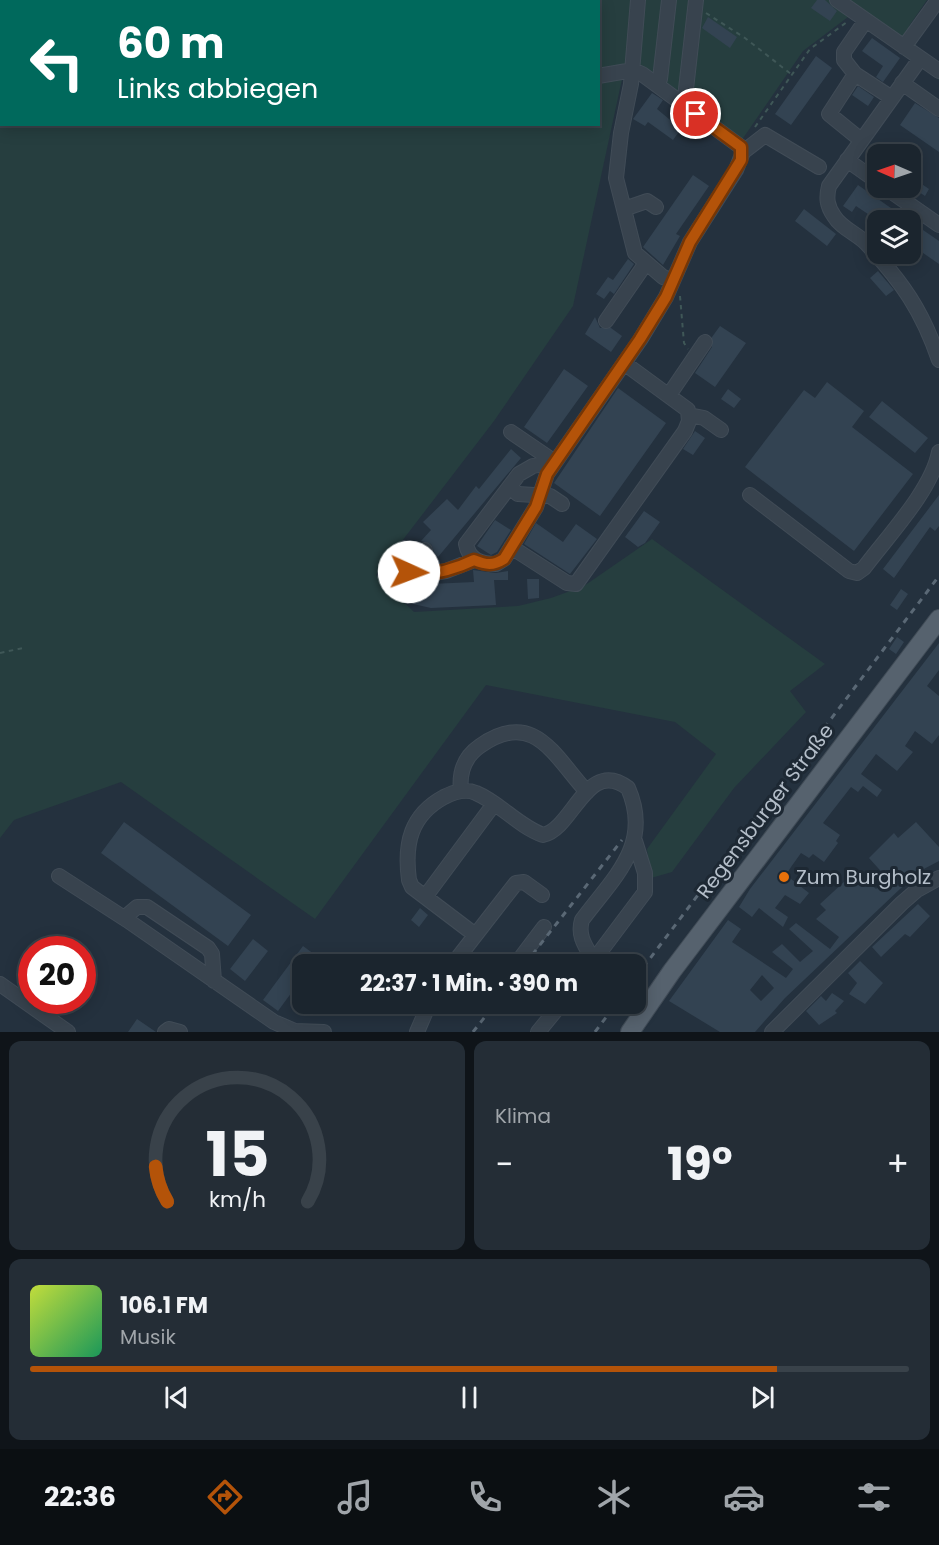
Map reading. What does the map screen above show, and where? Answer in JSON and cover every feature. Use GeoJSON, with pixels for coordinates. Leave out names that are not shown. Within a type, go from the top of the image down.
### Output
{"type":"FeatureCollection","features":[{"type":"Feature","properties":{"kind":"main road","name":"Regensburger Straße"},"geometry":{"type":"LineString","coordinates":[[630,1032],[672,971],[939,619]]}},
{"type":"Feature","properties":{"kind":"street"},"geometry":{"type":"LineString","coordinates":[[656,84],[660,79],[669,0]]}},
{"type":"Feature","properties":{"kind":"street"},"geometry":{"type":"LineString","coordinates":[[837,0],[939,71]]}},
{"type":"Feature","properties":{"kind":"street"},"geometry":{"type":"LineString","coordinates":[[904,47],[938,0]]}},
{"type":"Feature","properties":{"kind":"street"},"geometry":{"type":"LineString","coordinates":[[635,1],[633,70],[616,178],[635,253],[672,283]]}},
{"type":"Feature","properties":{"kind":"street"},"geometry":{"type":"LineString","coordinates":[[681,103],[685,98],[695,5]]}},
{"type":"Feature","properties":{"kind":"street"},"geometry":{"type":"LineString","coordinates":[[862,17],[844,52],[844,60],[855,74],[892,98]]}},
{"type":"Feature","properties":{"kind":"street"},"geometry":{"type":"LineString","coordinates":[[920,59],[829,186],[826,196],[835,219],[863,240],[908,292],[926,325],[939,360]]}},
{"type":"Feature","properties":{"kind":"street"},"geometry":{"type":"LineString","coordinates":[[600,76],[633,70],[656,84],[741,147],[743,153]]}},
{"type":"Feature","properties":{"kind":"street"},"geometry":{"type":"LineString","coordinates":[[855,74],[829,114],[861,140]]}},
{"type":"Feature","properties":{"kind":"street"},"geometry":{"type":"LineString","coordinates":[[902,83],[939,109]]}},
{"type":"Feature","properties":{"kind":"street"},"geometry":{"type":"LineString","coordinates":[[555,462],[533,466],[519,474],[466,544],[474,560],[496,564],[504,559],[512,547],[542,494],[547,474],[624,363],[672,283],[690,242],[736,170],[743,153],[765,135],[819,167]]}},
{"type":"Feature","properties":{"kind":"street"},"geometry":{"type":"LineString","coordinates":[[847,160],[867,174]]}},
{"type":"Feature","properties":{"kind":"street"},"geometry":{"type":"LineString","coordinates":[[900,198],[939,225]]}},
{"type":"Feature","properties":{"kind":"street"},"geometry":{"type":"LineString","coordinates":[[624,209],[647,201],[656,207]]}},
{"type":"Feature","properties":{"kind":"street"},"geometry":{"type":"LineString","coordinates":[[606,321],[646,263]]}},
{"type":"Feature","properties":{"kind":"street"},"geometry":{"type":"LineString","coordinates":[[669,395],[705,342]]}},
{"type":"Feature","properties":{"kind":"street"},"geometry":{"type":"LineString","coordinates":[[512,547],[567,583],[576,585],[685,431],[689,415],[683,405],[624,363]]}},
{"type":"Feature","properties":{"kind":"street"},"geometry":{"type":"LineString","coordinates":[[689,415],[704,418],[721,430]]}},
{"type":"Feature","properties":{"kind":"street"},"geometry":{"type":"LineString","coordinates":[[511,432],[555,462]]}},
{"type":"Feature","properties":{"kind":"street"},"geometry":{"type":"LineString","coordinates":[[750,495],[849,571],[857,573],[864,568],[921,492],[939,452]]}},
{"type":"Feature","properties":{"kind":"street"},"geometry":{"type":"LineString","coordinates":[[512,484],[512,489],[518,494],[542,494],[562,504]]}},
{"type":"Feature","properties":{"kind":"street"},"geometry":{"type":"LineString","coordinates":[[425,550],[410,567],[409,572],[413,576],[446,571],[474,560]]}},
{"type":"Feature","properties":{"kind":"street"},"geometry":{"type":"LineString","coordinates":[[461,791],[461,770],[475,749],[489,739],[511,730],[524,731],[538,737],[553,750],[587,792]]}},
{"type":"Feature","properties":{"kind":"street"},"geometry":{"type":"LineString","coordinates":[[474,934],[412,887],[409,880],[413,828],[425,809],[461,791],[475,792],[543,835],[554,830],[587,792],[603,782],[622,783],[628,788],[635,816],[635,841],[645,873],[645,892],[599,954]]}},
{"type":"Feature","properties":{"kind":"street"},"geometry":{"type":"LineString","coordinates":[[425,897],[494,804]]}},
{"type":"Feature","properties":{"kind":"street"},"geometry":{"type":"LineString","coordinates":[[588,954],[579,929],[582,920],[628,859],[635,841]]}},
{"type":"Feature","properties":{"kind":"street"},"geometry":{"type":"LineString","coordinates":[[59,876],[285,1028],[295,1031],[324,1032]]}},
{"type":"Feature","properties":{"kind":"street"},"geometry":{"type":"LineString","coordinates":[[772,1032],[902,903],[917,890],[939,878]]}},
{"type":"Feature","properties":{"kind":"street"},"geometry":{"type":"LineString","coordinates":[[460,954],[516,883],[524,882],[542,894]]}},
{"type":"Feature","properties":{"kind":"street"},"geometry":{"type":"LineString","coordinates":[[124,918],[137,907],[147,907],[208,948],[212,954],[214,981]]}},
{"type":"Feature","properties":{"kind":"street"},"geometry":{"type":"LineString","coordinates":[[524,954],[544,927]]}},
{"type":"Feature","properties":{"kind":"street"},"geometry":{"type":"LineString","coordinates":[[0,984],[68,1032]]}},
{"type":"Feature","properties":{"kind":"street"},"geometry":{"type":"LineString","coordinates":[[417,1032],[425,1014]]}},
{"type":"Feature","properties":{"kind":"street"},"geometry":{"type":"LineString","coordinates":[[538,1032],[553,1014]]}},
{"type":"Feature","properties":{"kind":"street"},"geometry":{"type":"LineString","coordinates":[[165,1032],[169,1029],[180,1032]]}},
{"type":"Feature","properties":{"kind":"path"},"geometry":{"type":"LineString","coordinates":[[695,5],[712,15],[791,74]]}},
{"type":"Feature","properties":{"kind":"path"},"geometry":{"type":"LineString","coordinates":[[754,129],[810,49],[862,17]]}},
{"type":"Feature","properties":{"kind":"path"},"geometry":{"type":"LineString","coordinates":[[672,283],[681,297],[684,343],[694,359]]}},
{"type":"Feature","properties":{"kind":"path"},"geometry":{"type":"LineString","coordinates":[[0,653],[23,648]]}},
{"type":"Feature","properties":{"kind":"green space"},"geometry":{"type":"Polygon","coordinates":[[[600,0],[927,0],[909,26],[916,30],[916,48],[939,63],[939,80],[848,17],[803,51],[737,147],[648,82],[622,79],[573,306],[494,421],[376,575],[414,612],[518,606],[551,598],[584,586],[652,539],[825,664],[790,691],[806,712],[734,788],[672,872],[651,878],[647,849],[716,754],[675,722],[486,685],[315,919],[121,782],[14,820],[0,838],[0,126],[600,126],[600,0]]]}},
{"type":"Feature","properties":{"kind":"building"},"geometry":{"type":"Polygon","coordinates":[[[817,0],[825,0],[837,11],[830,21],[811,8],[817,0]]]}},
{"type":"Feature","properties":{"kind":"building"},"geometry":{"type":"Polygon","coordinates":[[[708,17],[737,37],[730,48],[702,28],[708,17]]]}},
{"type":"Feature","properties":{"kind":"building"},"geometry":{"type":"Polygon","coordinates":[[[872,38],[900,58],[883,82],[876,77],[883,66],[862,51],[872,38]]]}},
{"type":"Feature","properties":{"kind":"building"},"geometry":{"type":"Polygon","coordinates":[[[816,56],[832,68],[791,125],[775,114],[816,56]]]}},
{"type":"Feature","properties":{"kind":"building"},"geometry":{"type":"Polygon","coordinates":[[[858,86],[874,97],[868,106],[852,95],[858,86]]]}},
{"type":"Feature","properties":{"kind":"building"},"geometry":{"type":"Polygon","coordinates":[[[652,93],[663,100],[657,109],[681,129],[673,140],[648,122],[645,126],[633,119],[652,93]]]}},
{"type":"Feature","properties":{"kind":"building"},"geometry":{"type":"Polygon","coordinates":[[[915,103],[939,118],[939,152],[900,125],[915,103]]]}},
{"type":"Feature","properties":{"kind":"building"},"geometry":{"type":"Polygon","coordinates":[[[693,175],[709,186],[676,234],[680,236],[663,265],[643,247],[693,175]]]}},
{"type":"Feature","properties":{"kind":"building"},"geometry":{"type":"Polygon","coordinates":[[[921,184],[929,189],[925,196],[921,193],[921,184]]]}},
{"type":"Feature","properties":{"kind":"building"},"geometry":{"type":"Polygon","coordinates":[[[858,185],[867,191],[867,198],[877,198],[894,210],[867,210],[867,213],[856,206],[852,212],[843,206],[858,185]]]}},
{"type":"Feature","properties":{"kind":"building"},"geometry":{"type":"Polygon","coordinates":[[[804,209],[836,234],[827,246],[795,221],[804,209]]]}},
{"type":"Feature","properties":{"kind":"building"},"geometry":{"type":"Polygon","coordinates":[[[921,229],[939,241],[939,264],[921,252],[921,229]]]}},
{"type":"Feature","properties":{"kind":"building"},"geometry":{"type":"Polygon","coordinates":[[[628,259],[634,264],[614,294],[610,291],[604,299],[596,294],[608,277],[613,280],[628,259]]]}},
{"type":"Feature","properties":{"kind":"building"},"geometry":{"type":"Polygon","coordinates":[[[878,271],[894,290],[886,296],[870,278],[878,271]]]}},
{"type":"Feature","properties":{"kind":"building"},"geometry":{"type":"Polygon","coordinates":[[[595,317],[600,328],[611,328],[622,336],[611,352],[585,334],[595,317]]]}},
{"type":"Feature","properties":{"kind":"building"},"geometry":{"type":"Polygon","coordinates":[[[720,326],[746,343],[715,387],[695,373],[712,347],[712,337],[720,326]]]}},
{"type":"Feature","properties":{"kind":"building"},"geometry":{"type":"Polygon","coordinates":[[[564,369],[588,386],[547,443],[524,427],[564,369]]]}},
{"type":"Feature","properties":{"kind":"building"},"geometry":{"type":"Polygon","coordinates":[[[827,382],[864,411],[852,427],[913,474],[854,551],[745,467],[804,390],[815,398],[827,382]]]}},
{"type":"Feature","properties":{"kind":"building"},"geometry":{"type":"Polygon","coordinates":[[[618,388],[666,423],[600,516],[554,483],[618,388]]]}},
{"type":"Feature","properties":{"kind":"building"},"geometry":{"type":"Polygon","coordinates":[[[728,389],[741,399],[734,408],[721,399],[728,389]]]}},
{"type":"Feature","properties":{"kind":"building"},"geometry":{"type":"Polygon","coordinates":[[[882,401],[928,438],[915,453],[869,417],[882,401]]]}},
{"type":"Feature","properties":{"kind":"building"},"geometry":{"type":"Polygon","coordinates":[[[695,431],[705,438],[693,455],[683,449],[695,431]]]}},
{"type":"Feature","properties":{"kind":"building"},"geometry":{"type":"Polygon","coordinates":[[[511,449],[521,458],[438,557],[431,544],[421,541],[431,530],[423,522],[447,499],[458,510],[476,486],[479,489],[511,449]]]}},
{"type":"Feature","properties":{"kind":"building"},"geometry":{"type":"Polygon","coordinates":[[[939,495],[939,526],[935,531],[930,527],[894,578],[883,569],[939,495]]]}},
{"type":"Feature","properties":{"kind":"building"},"geometry":{"type":"Polygon","coordinates":[[[644,511],[660,522],[645,543],[638,547],[625,537],[644,511]]]}},
{"type":"Feature","properties":{"kind":"building"},"geometry":{"type":"Polygon","coordinates":[[[495,520],[511,530],[497,552],[491,555],[477,546],[495,520]]]}},
{"type":"Feature","properties":{"kind":"building"},"geometry":{"type":"Polygon","coordinates":[[[536,523],[563,542],[576,524],[597,539],[570,574],[524,544],[536,523]]]}},
{"type":"Feature","properties":{"kind":"building"},"geometry":{"type":"Polygon","coordinates":[[[473,570],[496,573],[508,571],[508,580],[494,580],[496,605],[431,608],[413,604],[405,596],[417,584],[431,596],[431,584],[474,582],[473,570]]]}},
{"type":"Feature","properties":{"kind":"building"},"geometry":{"type":"Polygon","coordinates":[[[527,579],[539,579],[539,598],[528,599],[527,579]]]}},
{"type":"Feature","properties":{"kind":"building"},"geometry":{"type":"Polygon","coordinates":[[[901,589],[908,594],[897,610],[890,605],[901,589]]]}},
{"type":"Feature","properties":{"kind":"building"},"geometry":{"type":"Polygon","coordinates":[[[897,637],[904,642],[896,654],[889,649],[897,637]]]}},
{"type":"Feature","properties":{"kind":"building"},"geometry":{"type":"Polygon","coordinates":[[[939,643],[939,670],[927,686],[939,696],[939,735],[932,744],[915,731],[905,746],[913,752],[897,771],[876,754],[861,774],[882,790],[877,797],[863,786],[858,792],[851,787],[823,823],[840,835],[836,841],[838,843],[824,862],[813,854],[809,858],[801,853],[786,875],[809,893],[800,904],[785,895],[775,908],[788,917],[783,927],[759,908],[752,917],[739,907],[750,889],[939,643]]]}},
{"type":"Feature","properties":{"kind":"building"},"geometry":{"type":"Polygon","coordinates":[[[124,822],[251,915],[228,946],[101,853],[124,822]]]}},
{"type":"Feature","properties":{"kind":"building"},"geometry":{"type":"Polygon","coordinates":[[[916,822],[939,847],[939,861],[920,871],[900,889],[785,998],[755,1032],[720,1032],[669,1001],[728,920],[741,929],[732,942],[786,978],[793,969],[772,952],[782,944],[800,962],[813,951],[789,929],[796,923],[830,949],[839,937],[816,919],[826,910],[820,904],[845,881],[851,887],[862,876],[876,889],[887,878],[869,858],[894,833],[898,838],[916,822]],[[762,975],[750,990],[761,1001],[774,988],[762,975]]]}},
{"type":"Feature","properties":{"kind":"building"},"geometry":{"type":"Polygon","coordinates":[[[918,904],[930,916],[910,937],[905,934],[881,957],[872,947],[918,904]]]}},
{"type":"Feature","properties":{"kind":"building"},"geometry":{"type":"Polygon","coordinates":[[[420,908],[428,915],[419,927],[411,920],[420,908]]]}},
{"type":"Feature","properties":{"kind":"building"},"geometry":{"type":"Polygon","coordinates":[[[253,939],[268,951],[245,981],[230,969],[253,939]]]}},
{"type":"Feature","properties":{"kind":"building"},"geometry":{"type":"Polygon","coordinates":[[[303,946],[314,954],[297,954],[303,946]]]}},
{"type":"Feature","properties":{"kind":"building"},"geometry":{"type":"Polygon","coordinates":[[[292,961],[292,992],[278,1011],[263,1000],[292,961]]]}},
{"type":"Feature","properties":{"kind":"building"},"geometry":{"type":"Polygon","coordinates":[[[860,961],[883,983],[865,1004],[849,994],[857,983],[848,973],[860,961]]]}},
{"type":"Feature","properties":{"kind":"building"},"geometry":{"type":"Polygon","coordinates":[[[832,993],[844,1001],[835,1011],[837,1013],[819,1025],[806,1011],[821,996],[826,1001],[832,993]]]}},
{"type":"Feature","properties":{"kind":"building"},"geometry":{"type":"Polygon","coordinates":[[[137,1019],[156,1032],[128,1032],[137,1019]]]}},
{"type":"Feature","properties":{"kind":"railway"},"geometry":{"type":"LineString","coordinates":[[646,964],[939,576]]}},
{"type":"Feature","properties":{"kind":"railway"},"geometry":{"type":"LineString","coordinates":[[533,954],[622,840]]}},
{"type":"Feature","properties":{"kind":"railway"},"geometry":{"type":"LineString","coordinates":[[473,1032],[487,1014]]}},
{"type":"Feature","properties":{"kind":"railway"},"geometry":{"type":"LineString","coordinates":[[595,1032],[608,1014]]}},
{"type":"Feature","properties":{"kind":"place","name":"Zum Burgholz"},"geometry":{"type":"Point","coordinates":[784,877]}},
{"type":"Feature","properties":{"kind":"route"},"geometry":{"type":"LineString","coordinates":[[409,572],[413,576],[428,574],[446,571],[474,560],[496,564],[504,559],[536,507],[547,474],[640,339],[666,297],[690,242],[741,160],[743,153],[741,147],[696,114]]}}]}
